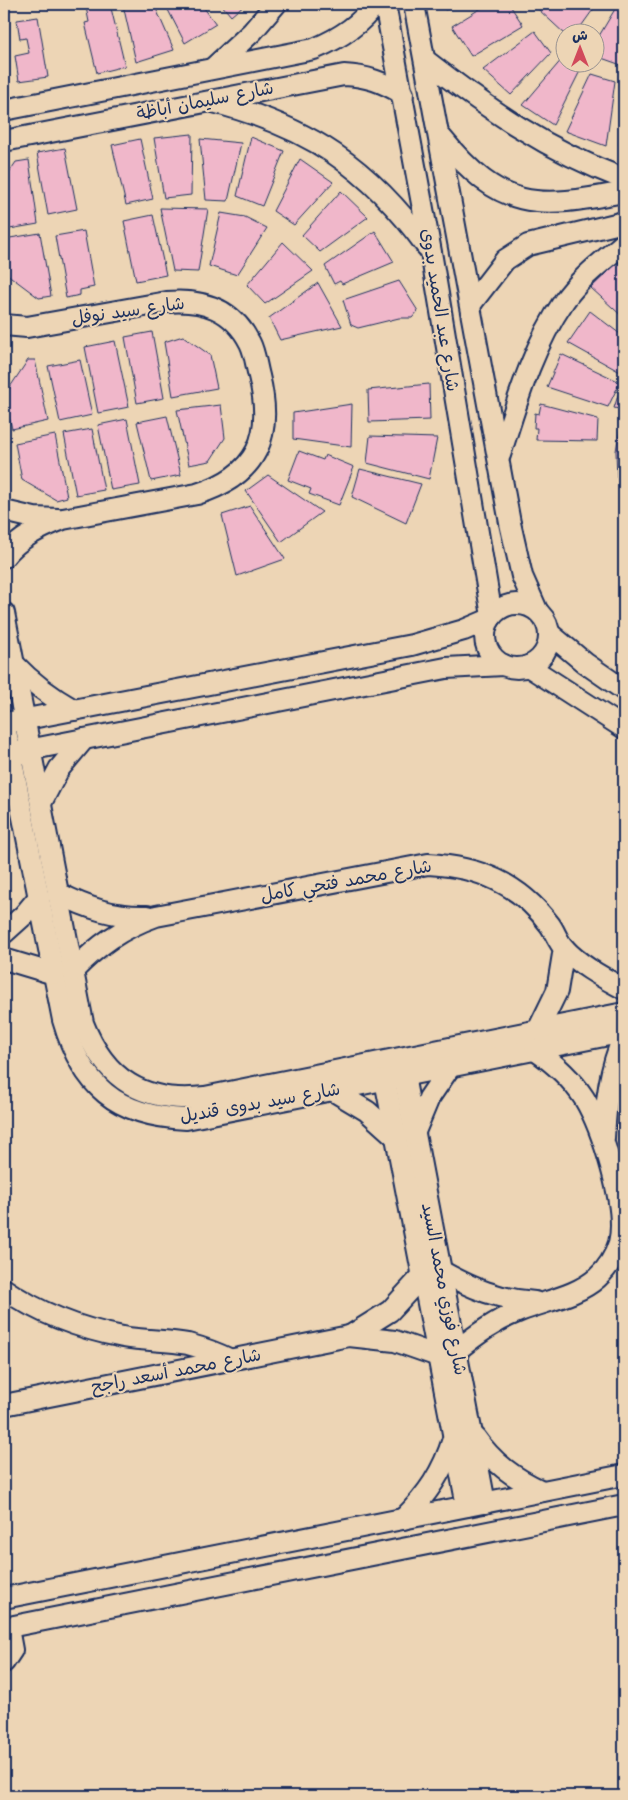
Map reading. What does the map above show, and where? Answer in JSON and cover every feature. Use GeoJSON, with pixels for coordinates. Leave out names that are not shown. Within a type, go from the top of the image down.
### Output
{"type":"FeatureCollection","features":[{"type":"Feature","properties":{"kind":"street"},"geometry":{"type":"LineString","coordinates":[[212,69],[252,32],[276,4]]}},
{"type":"Feature","properties":{"kind":"street","name":"شارع سليمان أباظة"},"geometry":{"type":"LineString","coordinates":[[4,110],[314,49],[335,40],[354,27],[375,4]]}},
{"type":"Feature","properties":{"kind":"street","name":"شارع عبد الحميد بدوى"},"geometry":{"type":"LineString","coordinates":[[385,4],[431,252],[491,617]]}},
{"type":"Feature","properties":{"kind":"street","name":"شارع عبد الحميد بدوى"},"geometry":{"type":"LineString","coordinates":[[414,4],[522,576],[537,610]]}},
{"type":"Feature","properties":{"kind":"street"},"geometry":{"type":"LineString","coordinates":[[425,60],[479,102],[532,136],[588,165],[624,179]]}},
{"type":"Feature","properties":{"kind":"street","name":"شارع سليمان أباظة"},"geometry":{"type":"LineString","coordinates":[[4,141],[344,75],[365,76],[378,80],[402,94]]}},
{"type":"Feature","properties":{"kind":"street"},"geometry":{"type":"LineString","coordinates":[[208,101],[253,112],[296,130],[336,153],[372,182],[404,215],[431,252]]}},
{"type":"Feature","properties":{"kind":"street"},"geometry":{"type":"LineString","coordinates":[[438,134],[464,166],[489,186],[518,199],[542,202],[582,200],[624,192]]}},
{"type":"Feature","properties":{"kind":"street"},"geometry":{"type":"LineString","coordinates":[[582,200],[588,230]]}},
{"type":"Feature","properties":{"kind":"street"},"geometry":{"type":"LineString","coordinates":[[471,304],[487,280],[505,260],[528,245],[624,222]]}},
{"type":"Feature","properties":{"kind":"street"},"geometry":{"type":"LineString","coordinates":[[499,460],[526,374],[543,335],[571,294],[593,268],[624,243]]}},
{"type":"Feature","properties":{"kind":"street","name":"شارع سيد نوفل"},"geometry":{"type":"LineString","coordinates":[[4,325],[27,327],[167,302],[188,301],[207,304],[226,313],[251,344],[265,401],[264,429],[260,442],[250,461],[235,476],[217,487],[196,494],[63,519],[43,527],[25,538],[4,557]]}},
{"type":"Feature","properties":{"kind":"street","name":"شارع سيد نوفل"},"geometry":{"type":"LineString","coordinates":[[4,338],[27,327]]}},
{"type":"Feature","properties":{"kind":"street","name":"شارع سيد نوفل"},"geometry":{"type":"LineString","coordinates":[[4,511],[34,518],[63,519]]}},
{"type":"Feature","properties":{"kind":"street"},"geometry":{"type":"LineString","coordinates":[[504,665],[496,660],[486,645],[486,627],[491,617],[499,609],[518,604],[537,610],[543,616],[549,633],[585,663],[624,690]]}},
{"type":"Feature","properties":{"kind":"street","name":"شارع سيد بدوى قنديل"},"geometry":{"type":"LineString","coordinates":[[4,613],[41,803],[48,895]]}},
{"type":"Feature","properties":{"kind":"street"},"geometry":{"type":"LineString","coordinates":[[4,723],[412,645],[464,630],[491,617]]}},
{"type":"Feature","properties":{"kind":"street"},"geometry":{"type":"LineString","coordinates":[[7,754],[446,668],[504,665],[512,667],[528,666],[544,653],[549,633]]}},
{"type":"Feature","properties":{"kind":"street"},"geometry":{"type":"LineString","coordinates":[[14,664],[45,692],[74,710]]}},
{"type":"Feature","properties":{"kind":"street"},"geometry":{"type":"LineString","coordinates":[[528,666],[624,728]]}},
{"type":"Feature","properties":{"kind":"street","name":"شارع سيد بدوى قنديل"},"geometry":{"type":"LineString","coordinates":[[4,723],[7,754],[21,808],[48,895],[63,972],[63,1020],[70,1045],[79,1064],[92,1081],[125,1106],[152,1115],[186,1119],[330,1081],[537,1040],[624,1032]]}},
{"type":"Feature","properties":{"kind":"street"},"geometry":{"type":"LineString","coordinates":[[41,803],[59,769],[84,739]]}},
{"type":"Feature","properties":{"kind":"street"},"geometry":{"type":"LineString","coordinates":[[4,795],[21,808]]}},
{"type":"Feature","properties":{"kind":"street","name":"شارع محمد فتحي كامل"},"geometry":{"type":"LineString","coordinates":[[48,895],[105,913],[130,917],[156,916],[400,868],[428,864],[457,866],[484,874],[510,886],[532,904],[550,926],[564,948],[586,966],[624,989]]}},
{"type":"Feature","properties":{"kind":"street"},"geometry":{"type":"LineString","coordinates":[[4,933],[48,895]]}},
{"type":"Feature","properties":{"kind":"street","name":"شارع محمد فتحي كامل"},"geometry":{"type":"LineString","coordinates":[[63,972],[110,937],[132,925],[156,916]]}},
{"type":"Feature","properties":{"kind":"street"},"geometry":{"type":"LineString","coordinates":[[447,1354],[496,1322],[540,1303],[579,1290],[597,1278],[610,1262],[619,1242],[622,1221],[604,1140],[584,1098],[537,1040],[557,991],[564,948]]}},
{"type":"Feature","properties":{"kind":"street"},"geometry":{"type":"LineString","coordinates":[[4,959],[63,972]]}},
{"type":"Feature","properties":{"kind":"street","name":"شارع سيد بدوى قنديل"},"geometry":{"type":"LineString","coordinates":[[330,1081],[394,1078],[450,1066],[624,1013]]}},
{"type":"Feature","properties":{"kind":"street"},"geometry":{"type":"LineString","coordinates":[[604,1140],[606,1095],[610,1073],[624,1036]]}},
{"type":"Feature","properties":{"kind":"street"},"geometry":{"type":"LineString","coordinates":[[330,1081],[367,1111],[405,1136],[450,1066]]}},
{"type":"Feature","properties":{"kind":"street","name":"شارع فوزي محمد السيد"},"geometry":{"type":"LineString","coordinates":[[394,1078],[476,1504]]}},
{"type":"Feature","properties":{"kind":"street"},"geometry":{"type":"LineString","coordinates":[[432,1273],[488,1294],[514,1301],[540,1303]]}},
{"type":"Feature","properties":{"kind":"street","name":"شارع محمد أسعد راجح"},"geometry":{"type":"LineString","coordinates":[[349,1336],[390,1311],[432,1273]]}},
{"type":"Feature","properties":{"kind":"street"},"geometry":{"type":"LineString","coordinates":[[4,1289],[51,1315],[87,1329],[125,1337],[187,1344],[209,1350],[231,1360]]}},
{"type":"Feature","properties":{"kind":"street","name":"شارع محمد أسعد راجح"},"geometry":{"type":"LineString","coordinates":[[4,1405],[349,1336],[395,1341],[447,1354]]}},
{"type":"Feature","properties":{"kind":"street"},"geometry":{"type":"LineString","coordinates":[[403,1519],[420,1502],[435,1482],[446,1461],[463,1436],[486,1452],[502,1468],[521,1482],[542,1491]]}},
{"type":"Feature","properties":{"kind":"street"},"geometry":{"type":"LineString","coordinates":[[4,1598],[624,1475]]}},
{"type":"Feature","properties":{"kind":"street"},"geometry":{"type":"LineString","coordinates":[[4,1662],[12,1650],[6,1628],[624,1505]]}},
{"type":"Feature","properties":{"kind":"street"},"geometry":{"type":"LineString","coordinates":[[346,1530],[352,1560]]}},
{"type":"Feature","properties":{"kind":"building"},"geometry":{"type":"Polygon","coordinates":[[[110,4],[125,66],[97,73],[85,23],[89,22],[86,7],[110,4]]]}},
{"type":"Feature","properties":{"kind":"building"},"geometry":{"type":"Polygon","coordinates":[[[154,4],[174,50],[136,62],[123,5],[154,4]]]}},
{"type":"Feature","properties":{"kind":"building"},"geometry":{"type":"Polygon","coordinates":[[[165,4],[201,4],[216,24],[185,43],[165,4]]]}},
{"type":"Feature","properties":{"kind":"building"},"geometry":{"type":"Polygon","coordinates":[[[221,4],[245,4],[231,16],[221,4]]]}},
{"type":"Feature","properties":{"kind":"building"},"geometry":{"type":"Polygon","coordinates":[[[443,4],[461,4],[445,10],[443,4]]]}},
{"type":"Feature","properties":{"kind":"building"},"geometry":{"type":"Polygon","coordinates":[[[488,4],[509,4],[523,25],[471,56],[452,26],[488,4]]]}},
{"type":"Feature","properties":{"kind":"building"},"geometry":{"type":"Polygon","coordinates":[[[546,4],[597,4],[584,22],[556,22],[556,26],[538,9],[546,4]]]}},
{"type":"Feature","properties":{"kind":"building"},"geometry":{"type":"Polygon","coordinates":[[[618,4],[624,4],[624,66],[606,60],[606,24],[618,4]]]}},
{"type":"Feature","properties":{"kind":"building"},"geometry":{"type":"Polygon","coordinates":[[[38,17],[48,77],[19,81],[15,56],[29,53],[26,38],[20,39],[17,20],[38,17]]]}},
{"type":"Feature","properties":{"kind":"building"},"geometry":{"type":"Polygon","coordinates":[[[535,31],[551,53],[511,95],[483,70],[535,31]]]}},
{"type":"Feature","properties":{"kind":"building"},"geometry":{"type":"Polygon","coordinates":[[[556,66],[556,72],[580,72],[553,125],[523,105],[556,66]]]}},
{"type":"Feature","properties":{"kind":"building"},"geometry":{"type":"Polygon","coordinates":[[[592,74],[615,81],[606,146],[565,131],[592,74]]]}},
{"type":"Feature","properties":{"kind":"building"},"geometry":{"type":"Polygon","coordinates":[[[624,106],[624,145],[619,145],[624,106]]]}},
{"type":"Feature","properties":{"kind":"building"},"geometry":{"type":"Polygon","coordinates":[[[192,134],[191,195],[164,198],[154,138],[192,134]]]}},
{"type":"Feature","properties":{"kind":"building"},"geometry":{"type":"Polygon","coordinates":[[[251,137],[284,151],[262,206],[237,196],[251,137]]]}},
{"type":"Feature","properties":{"kind":"building"},"geometry":{"type":"Polygon","coordinates":[[[140,139],[153,199],[126,205],[112,145],[140,139]]]}},
{"type":"Feature","properties":{"kind":"building"},"geometry":{"type":"Polygon","coordinates":[[[200,139],[241,143],[228,201],[206,200],[200,139]]]}},
{"type":"Feature","properties":{"kind":"building"},"geometry":{"type":"Polygon","coordinates":[[[65,148],[77,209],[48,215],[37,153],[65,148]]]}},
{"type":"Feature","properties":{"kind":"building"},"geometry":{"type":"Polygon","coordinates":[[[300,159],[333,182],[294,225],[273,211],[300,159]]]}},
{"type":"Feature","properties":{"kind":"building"},"geometry":{"type":"Polygon","coordinates":[[[29,160],[38,224],[4,230],[4,180],[16,162],[29,160]]]}},
{"type":"Feature","properties":{"kind":"building"},"geometry":{"type":"Polygon","coordinates":[[[341,191],[368,217],[320,252],[302,235],[341,191]]]}},
{"type":"Feature","properties":{"kind":"building"},"geometry":{"type":"Polygon","coordinates":[[[160,208],[208,209],[198,272],[173,271],[160,208]]]}},
{"type":"Feature","properties":{"kind":"building"},"geometry":{"type":"Polygon","coordinates":[[[221,213],[245,217],[267,228],[237,275],[209,266],[221,213]]]}},
{"type":"Feature","properties":{"kind":"building"},"geometry":{"type":"Polygon","coordinates":[[[153,215],[166,275],[136,281],[124,221],[153,215]]]}},
{"type":"Feature","properties":{"kind":"building"},"geometry":{"type":"Polygon","coordinates":[[[84,231],[94,287],[80,290],[80,295],[66,298],[55,236],[84,231]]]}},
{"type":"Feature","properties":{"kind":"building"},"geometry":{"type":"Polygon","coordinates":[[[375,231],[394,262],[342,284],[340,281],[334,284],[325,266],[375,231]]]}},
{"type":"Feature","properties":{"kind":"building"},"geometry":{"type":"Polygon","coordinates":[[[40,233],[51,296],[39,298],[7,274],[4,258],[4,239],[40,233]]]}},
{"type":"Feature","properties":{"kind":"building"},"geometry":{"type":"Polygon","coordinates":[[[283,242],[313,271],[265,304],[247,285],[283,242]]]}},
{"type":"Feature","properties":{"kind":"building"},"geometry":{"type":"Polygon","coordinates":[[[618,262],[624,269],[624,318],[591,288],[618,262]]]}},
{"type":"Feature","properties":{"kind":"building"},"geometry":{"type":"Polygon","coordinates":[[[399,281],[418,311],[412,318],[399,318],[358,328],[351,325],[343,300],[399,281]]]}},
{"type":"Feature","properties":{"kind":"building"},"geometry":{"type":"Polygon","coordinates":[[[318,283],[342,326],[280,340],[269,318],[318,283]]]}},
{"type":"Feature","properties":{"kind":"building"},"geometry":{"type":"Polygon","coordinates":[[[590,311],[624,337],[622,373],[568,343],[590,311]]]}},
{"type":"Feature","properties":{"kind":"building"},"geometry":{"type":"Polygon","coordinates":[[[152,332],[164,398],[137,403],[125,337],[152,332]]]}},
{"type":"Feature","properties":{"kind":"building"},"geometry":{"type":"Polygon","coordinates":[[[183,336],[210,355],[217,388],[173,396],[164,342],[183,336]]]}},
{"type":"Feature","properties":{"kind":"building"},"geometry":{"type":"Polygon","coordinates":[[[115,341],[129,407],[98,413],[85,347],[115,341]]]}},
{"type":"Feature","properties":{"kind":"building"},"geometry":{"type":"Polygon","coordinates":[[[561,354],[620,382],[608,407],[547,387],[561,354]]]}},
{"type":"Feature","properties":{"kind":"building"},"geometry":{"type":"Polygon","coordinates":[[[28,360],[35,360],[48,421],[12,429],[4,396],[28,360]]]}},
{"type":"Feature","properties":{"kind":"building"},"geometry":{"type":"Polygon","coordinates":[[[80,360],[92,415],[60,422],[48,366],[80,360]]]}},
{"type":"Feature","properties":{"kind":"building"},"geometry":{"type":"Polygon","coordinates":[[[624,377],[624,410],[614,408],[624,377]]]}},
{"type":"Feature","properties":{"kind":"building"},"geometry":{"type":"Polygon","coordinates":[[[429,384],[430,420],[369,422],[368,390],[429,384]]]}},
{"type":"Feature","properties":{"kind":"building"},"geometry":{"type":"Polygon","coordinates":[[[352,404],[351,447],[293,439],[293,413],[352,404]]]}},
{"type":"Feature","properties":{"kind":"building"},"geometry":{"type":"Polygon","coordinates":[[[541,404],[598,419],[597,441],[536,440],[537,428],[534,428],[535,413],[539,414],[541,404]]]}},
{"type":"Feature","properties":{"kind":"building"},"geometry":{"type":"Polygon","coordinates":[[[221,405],[225,438],[210,461],[189,465],[177,410],[221,405]]]}},
{"type":"Feature","properties":{"kind":"building"},"geometry":{"type":"Polygon","coordinates":[[[167,416],[181,475],[151,481],[137,422],[167,416]]]}},
{"type":"Feature","properties":{"kind":"building"},"geometry":{"type":"Polygon","coordinates":[[[127,419],[140,485],[111,490],[98,425],[127,419]]]}},
{"type":"Feature","properties":{"kind":"building"},"geometry":{"type":"Polygon","coordinates":[[[620,428],[624,429],[624,476],[617,478],[616,451],[620,428]]]}},
{"type":"Feature","properties":{"kind":"building"},"geometry":{"type":"Polygon","coordinates":[[[92,429],[104,490],[76,495],[64,434],[92,429]]]}},
{"type":"Feature","properties":{"kind":"building"},"geometry":{"type":"Polygon","coordinates":[[[55,435],[67,497],[56,500],[22,480],[15,443],[55,435]]]}},
{"type":"Feature","properties":{"kind":"building"},"geometry":{"type":"Polygon","coordinates":[[[370,436],[437,438],[429,479],[367,463],[370,436]]]}},
{"type":"Feature","properties":{"kind":"building"},"geometry":{"type":"Polygon","coordinates":[[[299,451],[323,460],[325,455],[354,467],[339,505],[309,494],[311,489],[288,480],[299,451]]]}},
{"type":"Feature","properties":{"kind":"building"},"geometry":{"type":"Polygon","coordinates":[[[360,469],[421,484],[406,523],[352,497],[360,469]]]}},
{"type":"Feature","properties":{"kind":"building"},"geometry":{"type":"Polygon","coordinates":[[[268,475],[322,512],[281,542],[246,491],[268,475]]]}},
{"type":"Feature","properties":{"kind":"building"},"geometry":{"type":"Polygon","coordinates":[[[250,506],[285,559],[237,576],[222,515],[250,506]]]}}]}
